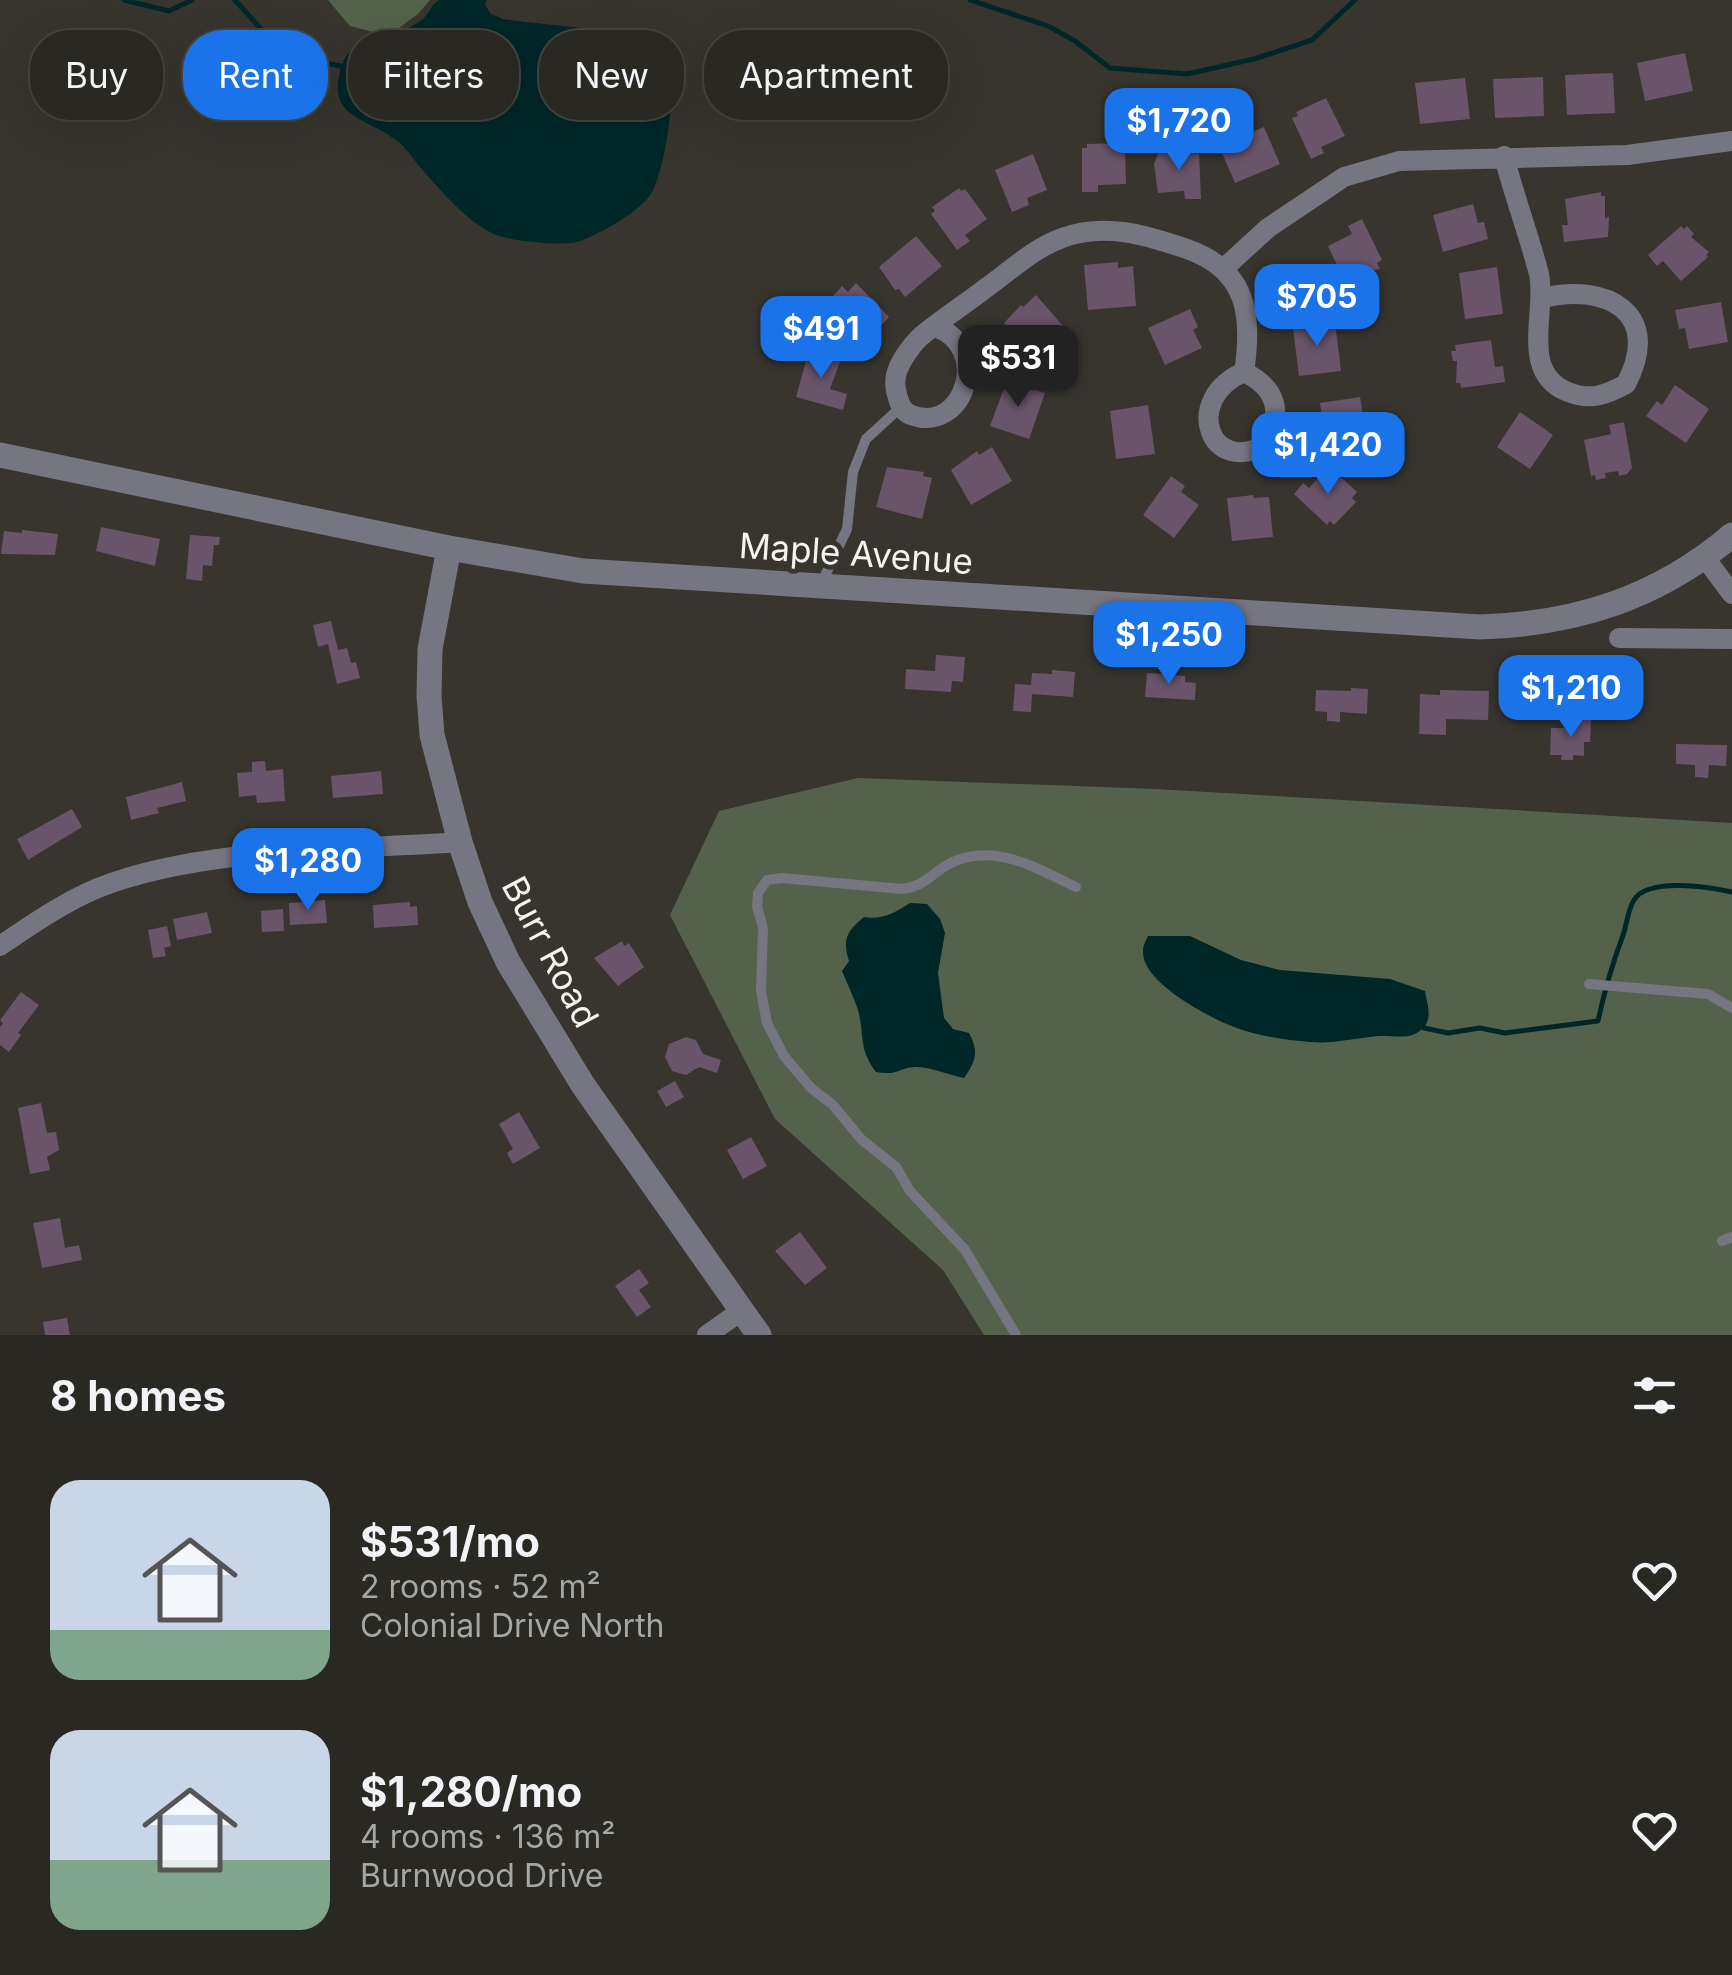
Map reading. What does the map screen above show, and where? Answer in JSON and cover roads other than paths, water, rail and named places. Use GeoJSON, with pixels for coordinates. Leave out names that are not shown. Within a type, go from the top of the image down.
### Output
{"type":"FeatureCollection","features":[{"type":"Feature","properties":{"kind":"street"},"geometry":{"type":"LineString","coordinates":[[1223,269],[1268,228],[1344,177],[1399,161],[1628,154],[1732,141]]}},
{"type":"Feature","properties":{"kind":"street"},"geometry":{"type":"LineString","coordinates":[[1504,156],[1538,274],[1542,298],[1538,356],[1547,377],[1564,392],[1589,398],[1626,384],[1636,366],[1639,344],[1634,322],[1620,304],[1601,296],[1576,294],[1542,298]]}},
{"type":"Feature","properties":{"kind":"street"},"geometry":{"type":"LineString","coordinates":[[934,327],[950,332],[962,350],[968,380],[962,399],[933,416],[912,415],[900,408],[896,372],[917,340],[934,327],[1018,264],[1061,238],[1104,231],[1145,234],[1200,254],[1237,283],[1246,309],[1244,372]]}},
{"type":"Feature","properties":{"kind":"street","name":"Maple Avenue"},"geometry":{"type":"LineString","coordinates":[[0,455],[449,548],[583,571],[1480,627],[1534,625],[1588,613],[1640,594],[1705,558],[1732,535]]}},
{"type":"Feature","properties":{"kind":"street","name":"Burr Road"},"geometry":{"type":"LineString","coordinates":[[449,548],[430,649],[432,735],[480,902],[518,977],[583,1086],[759,1335]]}},
{"type":"Feature","properties":{"kind":"street"},"geometry":{"type":"LineString","coordinates":[[1705,558],[1732,594]]}},
{"type":"Feature","properties":{"kind":"street"},"geometry":{"type":"LineString","coordinates":[[1620,638],[1732,639]]}},
{"type":"Feature","properties":{"kind":"street"},"geometry":{"type":"LineString","coordinates":[[0,946],[86,894],[158,870],[264,856],[460,842]]}},
{"type":"Feature","properties":{"kind":"street"},"geometry":{"type":"LineString","coordinates":[[707,1335],[741,1311]]}},
{"type":"Feature","properties":{"kind":"lane"},"geometry":{"type":"LineString","coordinates":[[820,588],[846,529],[853,472],[866,439],[900,408]]}},
{"type":"Feature","properties":{"kind":"lane"},"geometry":{"type":"LineString","coordinates":[[1016,1335],[964,1250],[910,1191],[896,1168],[861,1139],[784,1056],[767,1022],[760,991],[764,928],[756,907],[758,893],[767,880],[805,878],[918,887],[948,864],[968,856],[997,854],[1076,887]]}},
{"type":"Feature","properties":{"kind":"lane"},"geometry":{"type":"LineString","coordinates":[[1599,984],[1708,994],[1732,1008]]}},
{"type":"Feature","properties":{"kind":"water"},"geometry":{"type":"Polygon","coordinates":[[[439,0],[487,0],[485,5],[491,14],[503,19],[594,30],[539,30],[539,120],[669,120],[657,179],[647,199],[619,222],[570,243],[501,237],[464,213],[400,143],[363,120],[519,120],[519,30],[403,30],[425,17],[439,0]]]}},
{"type":"Feature","properties":{"kind":"water"},"geometry":{"type":"Polygon","coordinates":[[[348,55],[348,110],[339,96],[338,82],[348,55]]]}},
{"type":"Feature","properties":{"kind":"water"},"geometry":{"type":"Polygon","coordinates":[[[910,903],[927,904],[940,919],[945,933],[938,973],[944,1018],[953,1029],[969,1033],[975,1051],[964,1078],[922,1067],[876,1072],[864,1049],[858,1010],[842,971],[849,961],[848,936],[864,917],[888,915],[910,903]]]}},
{"type":"Feature","properties":{"kind":"water"},"geometry":{"type":"Polygon","coordinates":[[[1148,936],[1190,936],[1241,960],[1280,970],[1390,979],[1425,991],[1428,1020],[1418,1032],[1408,1036],[1327,1042],[1281,1039],[1243,1030],[1209,1015],[1164,986],[1145,963],[1143,949],[1148,936]]]}},
{"type":"Feature","properties":{"kind":"waterway"},"geometry":{"type":"LineString","coordinates":[[124,0],[169,11],[192,0]]}},
{"type":"Feature","properties":{"kind":"waterway"},"geometry":{"type":"LineString","coordinates":[[235,0],[285,56],[346,67]]}},
{"type":"Feature","properties":{"kind":"waterway"},"geometry":{"type":"LineString","coordinates":[[970,0],[1048,26],[1110,68],[1187,74],[1254,59],[1312,40],[1355,0]]}},
{"type":"Feature","properties":{"kind":"waterway"},"geometry":{"type":"LineString","coordinates":[[1424,1028],[1448,1033],[1480,1028],[1505,1033],[1598,1021],[1630,909],[1641,893],[1665,886],[1732,892]]}}]}
